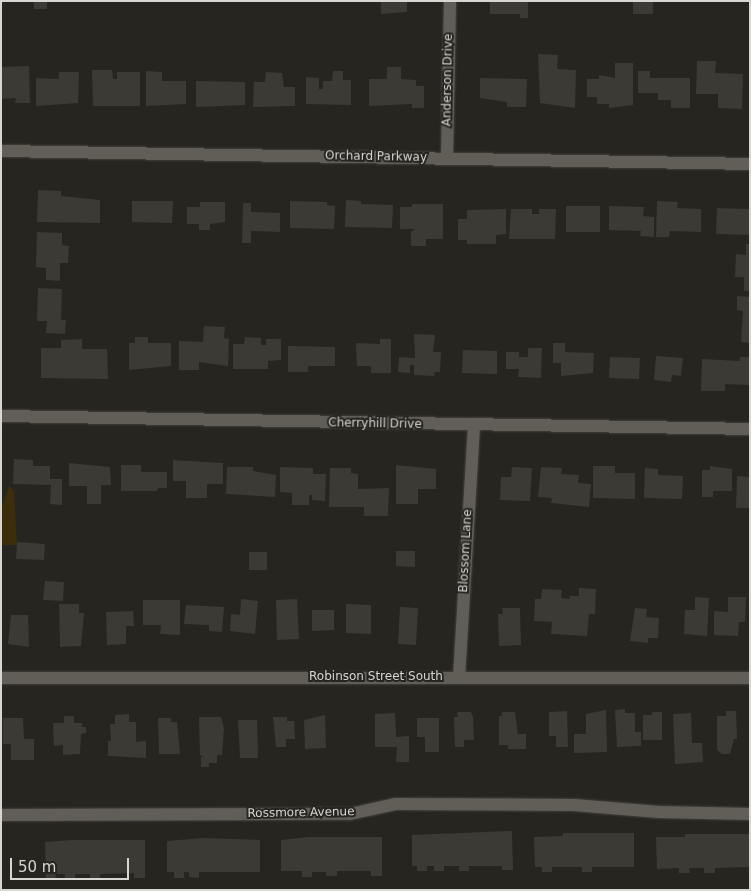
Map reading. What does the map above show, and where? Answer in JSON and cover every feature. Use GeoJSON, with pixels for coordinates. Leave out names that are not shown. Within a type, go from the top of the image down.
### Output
{"type":"FeatureCollection","features":[{"type":"Feature","properties":{"kind":"street","name":"Anderson Drive"},"geometry":{"type":"LineString","coordinates":[[447,158],[450,1]]}},
{"type":"Feature","properties":{"kind":"street","name":"Orchard Parkway"},"geometry":{"type":"LineString","coordinates":[[1,151],[750,164]]}},
{"type":"Feature","properties":{"kind":"street","name":"Cherryhill Drive"},"geometry":{"type":"LineString","coordinates":[[1,416],[750,429]]}},
{"type":"Feature","properties":{"kind":"street","name":"Blossom Lane"},"geometry":{"type":"LineString","coordinates":[[459,678],[474,425]]}},
{"type":"Feature","properties":{"kind":"street","name":"Robinson Street South"},"geometry":{"type":"LineString","coordinates":[[1,678],[750,678]]}},
{"type":"Feature","properties":{"kind":"street","name":"Rossmore Avenue"},"geometry":{"type":"LineString","coordinates":[[1,815],[350,814],[395,804],[574,805],[659,812],[750,814]]}},
{"type":"Feature","properties":{"kind":"shaded area"},"geometry":{"type":"Polygon","coordinates":[[[9,486],[14,491],[17,545],[1,545],[1,510],[9,486]]]}},
{"type":"Feature","properties":{"kind":"building"},"geometry":{"type":"Polygon","coordinates":[[[34,1],[47,1],[47,9],[34,9],[34,1]]]}},
{"type":"Feature","properties":{"kind":"building"},"geometry":{"type":"Polygon","coordinates":[[[381,1],[407,1],[407,12],[381,14],[381,1]]]}},
{"type":"Feature","properties":{"kind":"building"},"geometry":{"type":"Polygon","coordinates":[[[490,1],[528,1],[528,18],[520,18],[520,14],[490,14],[490,1]]]}},
{"type":"Feature","properties":{"kind":"building"},"geometry":{"type":"Polygon","coordinates":[[[633,1],[653,1],[653,14],[633,14],[633,1]]]}},
{"type":"Feature","properties":{"kind":"building"},"geometry":{"type":"Polygon","coordinates":[[[538,54],[558,55],[557,69],[576,70],[575,108],[540,103],[538,54]]]}},
{"type":"Feature","properties":{"kind":"building"},"geometry":{"type":"Polygon","coordinates":[[[697,61],[716,61],[715,73],[743,74],[742,109],[718,108],[718,94],[696,94],[697,61]]]}},
{"type":"Feature","properties":{"kind":"building"},"geometry":{"type":"Polygon","coordinates":[[[615,63],[633,63],[633,105],[609,108],[609,104],[597,104],[597,97],[587,97],[587,79],[599,79],[599,75],[615,78],[615,63]]]}},
{"type":"Feature","properties":{"kind":"building"},"geometry":{"type":"Polygon","coordinates":[[[29,66],[30,103],[15,103],[16,98],[1,99],[1,67],[29,66]]]}},
{"type":"Feature","properties":{"kind":"building"},"geometry":{"type":"Polygon","coordinates":[[[387,67],[401,67],[401,79],[416,80],[416,86],[424,86],[424,108],[412,108],[412,104],[369,106],[369,79],[387,79],[387,67]]]}},
{"type":"Feature","properties":{"kind":"building"},"geometry":{"type":"Polygon","coordinates":[[[92,70],[112,70],[113,79],[117,79],[117,72],[140,72],[140,106],[93,106],[92,70]]]}},
{"type":"Feature","properties":{"kind":"building"},"geometry":{"type":"Polygon","coordinates":[[[146,71],[162,72],[162,81],[186,81],[186,104],[146,106],[146,71]]]}},
{"type":"Feature","properties":{"kind":"building"},"geometry":{"type":"Polygon","coordinates":[[[333,71],[343,71],[343,80],[351,80],[351,105],[306,104],[306,77],[319,78],[319,89],[323,89],[323,81],[332,81],[333,71]]]}},
{"type":"Feature","properties":{"kind":"building"},"geometry":{"type":"Polygon","coordinates":[[[638,71],[650,71],[650,78],[690,78],[690,108],[671,108],[671,100],[658,100],[658,93],[638,93],[638,71]]]}},
{"type":"Feature","properties":{"kind":"building"},"geometry":{"type":"Polygon","coordinates":[[[59,72],[79,72],[78,103],[36,106],[36,78],[59,79],[59,72]]]}},
{"type":"Feature","properties":{"kind":"building"},"geometry":{"type":"Polygon","coordinates":[[[266,72],[282,73],[284,87],[295,87],[295,106],[253,107],[254,82],[265,82],[266,72]]]}},
{"type":"Feature","properties":{"kind":"building"},"geometry":{"type":"Polygon","coordinates":[[[480,78],[527,79],[526,107],[507,107],[507,102],[480,98],[480,78]]]}},
{"type":"Feature","properties":{"kind":"building"},"geometry":{"type":"Polygon","coordinates":[[[196,81],[245,82],[245,105],[196,107],[196,81]]]}},
{"type":"Feature","properties":{"kind":"building"},"geometry":{"type":"Polygon","coordinates":[[[38,190],[61,191],[61,196],[100,200],[100,223],[37,222],[38,190]]]}},
{"type":"Feature","properties":{"kind":"building"},"geometry":{"type":"Polygon","coordinates":[[[346,200],[361,201],[361,204],[393,205],[392,228],[345,227],[346,200]]]}},
{"type":"Feature","properties":{"kind":"building"},"geometry":{"type":"Polygon","coordinates":[[[132,201],[173,201],[172,223],[132,222],[132,201]]]}},
{"type":"Feature","properties":{"kind":"building"},"geometry":{"type":"Polygon","coordinates":[[[290,201],[327,202],[327,205],[335,206],[334,229],[290,228],[290,201]]]}},
{"type":"Feature","properties":{"kind":"building"},"geometry":{"type":"Polygon","coordinates":[[[657,201],[678,202],[677,208],[701,209],[701,232],[670,231],[669,237],[656,237],[657,201]]]}},
{"type":"Feature","properties":{"kind":"building"},"geometry":{"type":"Polygon","coordinates":[[[200,202],[225,202],[225,222],[210,224],[210,230],[199,230],[199,224],[187,224],[187,207],[200,207],[200,202]]]}},
{"type":"Feature","properties":{"kind":"building"},"geometry":{"type":"Polygon","coordinates":[[[243,203],[251,203],[251,212],[280,213],[280,232],[251,231],[251,243],[242,243],[243,203]]]}},
{"type":"Feature","properties":{"kind":"building"},"geometry":{"type":"Polygon","coordinates":[[[412,204],[443,204],[443,239],[426,239],[426,246],[411,246],[411,232],[415,229],[400,229],[400,207],[412,207],[412,204]]]}},
{"type":"Feature","properties":{"kind":"building"},"geometry":{"type":"Polygon","coordinates":[[[566,206],[600,206],[600,232],[566,232],[566,206]]]}},
{"type":"Feature","properties":{"kind":"building"},"geometry":{"type":"Polygon","coordinates":[[[609,206],[644,207],[643,216],[654,217],[654,237],[640,236],[641,231],[609,230],[609,206]]]}},
{"type":"Feature","properties":{"kind":"building"},"geometry":{"type":"Polygon","coordinates":[[[717,208],[750,209],[750,235],[716,234],[717,208]]]}},
{"type":"Feature","properties":{"kind":"building"},"geometry":{"type":"Polygon","coordinates":[[[506,209],[506,234],[496,235],[496,244],[467,244],[467,240],[458,240],[458,219],[467,219],[467,210],[506,209]]]}},
{"type":"Feature","properties":{"kind":"building"},"geometry":{"type":"Polygon","coordinates":[[[511,209],[532,209],[532,214],[539,214],[539,209],[556,209],[555,239],[509,239],[511,209]]]}},
{"type":"Feature","properties":{"kind":"building"},"geometry":{"type":"Polygon","coordinates":[[[37,232],[62,233],[62,245],[69,246],[68,263],[60,263],[60,281],[46,280],[46,268],[36,267],[37,232]]]}},
{"type":"Feature","properties":{"kind":"building"},"geometry":{"type":"Polygon","coordinates":[[[746,244],[750,244],[750,291],[744,291],[744,277],[735,277],[736,254],[746,255],[746,244]]]}},
{"type":"Feature","properties":{"kind":"building"},"geometry":{"type":"Polygon","coordinates":[[[38,288],[62,289],[61,320],[66,320],[65,334],[46,333],[47,321],[37,321],[38,288]]]}},
{"type":"Feature","properties":{"kind":"building"},"geometry":{"type":"Polygon","coordinates":[[[737,296],[750,297],[750,343],[741,342],[743,311],[737,310],[737,296]]]}},
{"type":"Feature","properties":{"kind":"building"},"geometry":{"type":"Polygon","coordinates":[[[204,326],[225,327],[224,338],[229,339],[228,366],[199,362],[199,370],[179,370],[179,341],[203,342],[204,326]]]}},
{"type":"Feature","properties":{"kind":"building"},"geometry":{"type":"Polygon","coordinates":[[[414,334],[435,335],[433,352],[441,352],[440,372],[435,372],[434,376],[414,375],[414,365],[410,365],[410,373],[398,372],[399,357],[415,358],[414,334]]]}},
{"type":"Feature","properties":{"kind":"building"},"geometry":{"type":"Polygon","coordinates":[[[135,337],[148,337],[148,343],[171,343],[171,366],[129,370],[129,343],[135,343],[135,337]]]}},
{"type":"Feature","properties":{"kind":"building"},"geometry":{"type":"Polygon","coordinates":[[[245,337],[261,338],[261,345],[266,345],[266,339],[281,339],[281,360],[268,361],[268,369],[233,369],[233,344],[244,344],[245,337]]]}},
{"type":"Feature","properties":{"kind":"building"},"geometry":{"type":"Polygon","coordinates":[[[82,339],[82,349],[107,349],[108,379],[41,378],[41,348],[61,348],[61,340],[82,339]]]}},
{"type":"Feature","properties":{"kind":"building"},"geometry":{"type":"Polygon","coordinates":[[[380,339],[391,339],[391,373],[371,373],[371,366],[357,366],[356,343],[380,344],[380,339]]]}},
{"type":"Feature","properties":{"kind":"building"},"geometry":{"type":"Polygon","coordinates":[[[553,343],[565,343],[565,352],[594,353],[593,373],[561,376],[561,363],[553,363],[553,343]]]}},
{"type":"Feature","properties":{"kind":"building"},"geometry":{"type":"Polygon","coordinates":[[[288,346],[335,347],[335,366],[308,366],[308,372],[288,372],[288,346]]]}},
{"type":"Feature","properties":{"kind":"building"},"geometry":{"type":"Polygon","coordinates":[[[528,348],[542,348],[541,378],[518,377],[519,369],[506,369],[506,352],[519,352],[519,357],[528,357],[528,348]]]}},
{"type":"Feature","properties":{"kind":"building"},"geometry":{"type":"Polygon","coordinates":[[[463,350],[497,351],[497,374],[462,373],[463,350]]]}},
{"type":"Feature","properties":{"kind":"building"},"geometry":{"type":"Polygon","coordinates":[[[656,356],[683,358],[681,376],[672,375],[671,382],[654,380],[656,356]]]}},
{"type":"Feature","properties":{"kind":"building"},"geometry":{"type":"Polygon","coordinates":[[[610,357],[640,358],[639,379],[609,378],[610,357]]]}},
{"type":"Feature","properties":{"kind":"building"},"geometry":{"type":"Polygon","coordinates":[[[740,357],[750,357],[750,385],[725,384],[725,391],[701,391],[702,359],[740,361],[740,357]]]}},
{"type":"Feature","properties":{"kind":"building"},"geometry":{"type":"Polygon","coordinates":[[[14,459],[33,460],[33,466],[50,466],[50,479],[62,479],[62,505],[50,504],[51,485],[13,484],[14,459]]]}},
{"type":"Feature","properties":{"kind":"building"},"geometry":{"type":"Polygon","coordinates":[[[173,460],[223,463],[223,484],[207,484],[207,498],[186,498],[186,481],[173,481],[173,460]]]}},
{"type":"Feature","properties":{"kind":"building"},"geometry":{"type":"Polygon","coordinates":[[[69,463],[110,467],[111,485],[101,485],[101,504],[87,504],[87,486],[69,486],[69,463]]]}},
{"type":"Feature","properties":{"kind":"building"},"geometry":{"type":"Polygon","coordinates":[[[121,465],[141,465],[141,472],[167,472],[167,488],[158,488],[157,491],[121,491],[121,465]]]}},
{"type":"Feature","properties":{"kind":"building"},"geometry":{"type":"Polygon","coordinates":[[[396,465],[436,469],[436,489],[418,489],[418,504],[396,504],[396,465]]]}},
{"type":"Feature","properties":{"kind":"building"},"geometry":{"type":"Polygon","coordinates":[[[593,466],[615,466],[615,473],[635,473],[635,499],[593,498],[593,466]]]}},
{"type":"Feature","properties":{"kind":"building"},"geometry":{"type":"Polygon","coordinates":[[[710,466],[732,469],[732,491],[713,491],[713,497],[702,497],[702,470],[710,470],[710,466]]]}},
{"type":"Feature","properties":{"kind":"building"},"geometry":{"type":"Polygon","coordinates":[[[227,467],[253,467],[253,471],[276,475],[275,497],[226,494],[227,467]]]}},
{"type":"Feature","properties":{"kind":"building"},"geometry":{"type":"Polygon","coordinates":[[[280,467],[313,468],[313,474],[326,474],[325,501],[312,500],[312,495],[309,495],[309,505],[292,505],[292,493],[280,492],[280,467]]]}},
{"type":"Feature","properties":{"kind":"building"},"geometry":{"type":"Polygon","coordinates":[[[512,467],[532,468],[530,501],[500,500],[501,477],[511,477],[512,467]]]}},
{"type":"Feature","properties":{"kind":"building"},"geometry":{"type":"Polygon","coordinates":[[[541,467],[562,468],[561,474],[579,475],[578,483],[591,484],[589,507],[551,503],[552,498],[538,497],[541,467]]]}},
{"type":"Feature","properties":{"kind":"building"},"geometry":{"type":"Polygon","coordinates":[[[330,468],[351,468],[351,473],[358,474],[358,489],[389,488],[388,516],[364,516],[364,507],[329,507],[330,468]]]}},
{"type":"Feature","properties":{"kind":"building"},"geometry":{"type":"Polygon","coordinates":[[[645,468],[658,469],[658,475],[683,476],[682,499],[644,498],[645,468]]]}},
{"type":"Feature","properties":{"kind":"building"},"geometry":{"type":"Polygon","coordinates":[[[737,476],[750,477],[750,508],[736,508],[737,476]]]}},
{"type":"Feature","properties":{"kind":"building"},"geometry":{"type":"Polygon","coordinates":[[[17,542],[45,544],[44,560],[16,559],[17,542]]]}},
{"type":"Feature","properties":{"kind":"building"},"geometry":{"type":"Polygon","coordinates":[[[396,551],[415,551],[415,567],[396,566],[396,551]]]}},
{"type":"Feature","properties":{"kind":"building"},"geometry":{"type":"Polygon","coordinates":[[[249,552],[267,552],[267,570],[249,570],[249,552]]]}},
{"type":"Feature","properties":{"kind":"building"},"geometry":{"type":"Polygon","coordinates":[[[45,581],[64,582],[63,601],[43,600],[45,581]]]}},
{"type":"Feature","properties":{"kind":"building"},"geometry":{"type":"Polygon","coordinates":[[[579,588],[596,589],[595,614],[589,614],[587,636],[551,634],[552,622],[534,621],[535,599],[541,599],[542,589],[562,590],[561,598],[570,599],[570,596],[579,596],[579,588]]]}},
{"type":"Feature","properties":{"kind":"building"},"geometry":{"type":"Polygon","coordinates":[[[695,597],[709,598],[707,636],[684,634],[685,610],[695,610],[695,597]]]}},
{"type":"Feature","properties":{"kind":"building"},"geometry":{"type":"Polygon","coordinates":[[[728,597],[746,597],[745,622],[739,622],[738,636],[714,635],[714,611],[728,612],[728,597]]]}},
{"type":"Feature","properties":{"kind":"building"},"geometry":{"type":"Polygon","coordinates":[[[241,599],[258,601],[255,634],[230,631],[231,614],[240,615],[241,599]]]}},
{"type":"Feature","properties":{"kind":"building"},"geometry":{"type":"Polygon","coordinates":[[[297,599],[299,639],[277,640],[276,600],[297,599]]]}},
{"type":"Feature","properties":{"kind":"building"},"geometry":{"type":"Polygon","coordinates":[[[143,600],[180,600],[180,635],[160,634],[161,625],[143,625],[143,600]]]}},
{"type":"Feature","properties":{"kind":"building"},"geometry":{"type":"Polygon","coordinates":[[[59,604],[79,604],[79,613],[84,613],[81,646],[60,647],[59,604]]]}},
{"type":"Feature","properties":{"kind":"building"},"geometry":{"type":"Polygon","coordinates":[[[346,604],[371,605],[371,634],[346,633],[346,604]]]}},
{"type":"Feature","properties":{"kind":"building"},"geometry":{"type":"Polygon","coordinates":[[[186,605],[224,607],[222,632],[209,631],[209,625],[184,624],[186,605]]]}},
{"type":"Feature","properties":{"kind":"building"},"geometry":{"type":"Polygon","coordinates":[[[400,607],[418,608],[416,645],[398,644],[400,607]]]}},
{"type":"Feature","properties":{"kind":"building"},"geometry":{"type":"Polygon","coordinates":[[[502,608],[520,608],[521,645],[499,646],[498,614],[503,614],[502,608]]]}},
{"type":"Feature","properties":{"kind":"building"},"geometry":{"type":"Polygon","coordinates":[[[635,608],[647,609],[646,617],[659,618],[658,638],[648,638],[648,643],[630,641],[635,608]]]}},
{"type":"Feature","properties":{"kind":"building"},"geometry":{"type":"Polygon","coordinates":[[[312,610],[334,610],[334,630],[312,631],[312,610]]]}},
{"type":"Feature","properties":{"kind":"building"},"geometry":{"type":"Polygon","coordinates":[[[133,611],[134,626],[126,626],[126,644],[107,645],[106,612],[133,611]]]}},
{"type":"Feature","properties":{"kind":"building"},"geometry":{"type":"Polygon","coordinates":[[[11,615],[28,615],[29,647],[8,644],[11,615]]]}},
{"type":"Feature","properties":{"kind":"building"},"geometry":{"type":"Polygon","coordinates":[[[625,709],[625,713],[635,713],[635,732],[641,732],[641,746],[617,747],[615,710],[625,709]]]}},
{"type":"Feature","properties":{"kind":"building"},"geometry":{"type":"Polygon","coordinates":[[[606,710],[607,752],[574,753],[574,734],[586,734],[586,714],[606,710]]]}},
{"type":"Feature","properties":{"kind":"building"},"geometry":{"type":"Polygon","coordinates":[[[567,711],[568,747],[556,747],[556,736],[549,736],[549,712],[567,711]]]}},
{"type":"Feature","properties":{"kind":"building"},"geometry":{"type":"Polygon","coordinates":[[[726,711],[736,711],[737,739],[734,739],[730,754],[722,754],[717,750],[717,716],[726,716],[726,711]]]}},
{"type":"Feature","properties":{"kind":"building"},"geometry":{"type":"Polygon","coordinates":[[[457,712],[471,712],[473,717],[474,740],[464,740],[464,747],[455,747],[454,717],[458,717],[457,712]]]}},
{"type":"Feature","properties":{"kind":"building"},"geometry":{"type":"Polygon","coordinates":[[[502,712],[515,712],[518,734],[526,734],[526,749],[508,749],[508,745],[499,745],[499,716],[502,716],[502,712]]]}},
{"type":"Feature","properties":{"kind":"building"},"geometry":{"type":"Polygon","coordinates":[[[652,712],[662,712],[662,740],[643,740],[643,715],[652,715],[652,712]]]}},
{"type":"Feature","properties":{"kind":"building"},"geometry":{"type":"Polygon","coordinates":[[[395,713],[396,737],[409,736],[409,762],[396,762],[397,747],[375,747],[375,714],[395,713]]]}},
{"type":"Feature","properties":{"kind":"building"},"geometry":{"type":"Polygon","coordinates":[[[691,713],[692,743],[702,743],[703,762],[675,764],[673,714],[691,713]]]}},
{"type":"Feature","properties":{"kind":"building"},"geometry":{"type":"Polygon","coordinates":[[[129,714],[129,722],[136,722],[136,742],[146,741],[146,758],[108,756],[108,741],[111,741],[110,724],[115,724],[115,715],[129,714]]]}},
{"type":"Feature","properties":{"kind":"building"},"geometry":{"type":"Polygon","coordinates":[[[325,715],[326,748],[305,749],[304,720],[325,715]]]}},
{"type":"Feature","properties":{"kind":"building"},"geometry":{"type":"Polygon","coordinates":[[[64,716],[74,716],[74,723],[82,723],[82,727],[86,727],[86,733],[81,734],[80,754],[63,755],[63,745],[54,746],[53,723],[64,723],[64,716]]]}},
{"type":"Feature","properties":{"kind":"building"},"geometry":{"type":"Polygon","coordinates":[[[199,717],[221,717],[224,728],[222,755],[217,755],[217,763],[209,763],[209,767],[201,767],[201,757],[204,757],[200,755],[199,717]]]}},
{"type":"Feature","properties":{"kind":"building"},"geometry":{"type":"Polygon","coordinates":[[[273,717],[287,717],[287,721],[294,721],[295,739],[286,739],[286,747],[276,747],[273,717]]]}},
{"type":"Feature","properties":{"kind":"building"},"geometry":{"type":"Polygon","coordinates":[[[3,718],[23,718],[24,739],[34,739],[34,760],[11,760],[11,744],[3,744],[3,718]]]}},
{"type":"Feature","properties":{"kind":"building"},"geometry":{"type":"Polygon","coordinates":[[[158,718],[171,718],[171,722],[177,722],[180,754],[159,754],[158,718]]]}},
{"type":"Feature","properties":{"kind":"building"},"geometry":{"type":"Polygon","coordinates":[[[417,718],[439,718],[439,752],[425,752],[425,737],[417,737],[417,718]]]}},
{"type":"Feature","properties":{"kind":"building"},"geometry":{"type":"Polygon","coordinates":[[[238,720],[257,720],[258,758],[240,758],[238,720]]]}},
{"type":"Feature","properties":{"kind":"building"},"geometry":{"type":"Polygon","coordinates":[[[512,831],[513,870],[502,870],[502,866],[469,866],[469,871],[459,871],[459,866],[444,866],[444,871],[434,871],[434,866],[427,866],[427,871],[417,871],[417,866],[412,866],[412,835],[512,831]]]}},
{"type":"Feature","properties":{"kind":"building"},"geometry":{"type":"Polygon","coordinates":[[[563,833],[634,833],[634,867],[592,867],[592,872],[582,872],[582,867],[552,867],[552,872],[542,872],[542,867],[535,867],[534,837],[563,836],[563,833]]]}},
{"type":"Feature","properties":{"kind":"building"},"geometry":{"type":"Polygon","coordinates":[[[685,834],[750,834],[750,867],[715,868],[715,873],[704,873],[704,868],[689,868],[690,873],[679,873],[679,868],[657,869],[656,837],[685,837],[685,834]]]}},
{"type":"Feature","properties":{"kind":"building"},"geometry":{"type":"Polygon","coordinates":[[[308,837],[382,837],[382,876],[371,876],[371,871],[337,871],[337,876],[326,876],[326,872],[312,872],[312,877],[302,877],[302,871],[281,871],[281,840],[308,837]]]}},
{"type":"Feature","properties":{"kind":"building"},"geometry":{"type":"Polygon","coordinates":[[[203,838],[260,840],[260,872],[199,872],[199,878],[189,877],[189,872],[184,872],[184,878],[174,878],[174,872],[167,872],[167,841],[203,838]]]}},
{"type":"Feature","properties":{"kind":"building"},"geometry":{"type":"Polygon","coordinates":[[[145,840],[145,878],[134,878],[134,873],[100,874],[100,878],[90,878],[90,874],[75,874],[75,878],[65,879],[65,874],[55,874],[56,878],[46,878],[45,842],[145,840]]]}}]}
